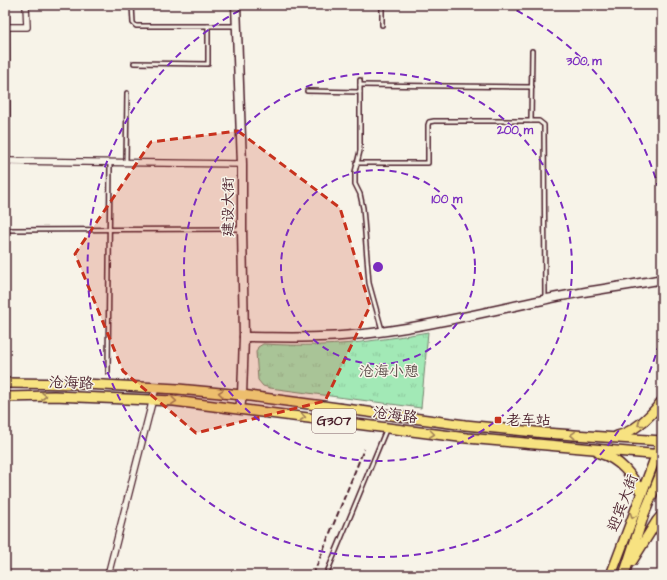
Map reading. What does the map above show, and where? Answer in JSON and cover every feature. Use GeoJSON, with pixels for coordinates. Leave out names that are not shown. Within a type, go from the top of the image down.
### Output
{"type":"FeatureCollection","features":[{"type":"Feature","properties":{"kind":"main road","name":"沧海路"},"geometry":{"type":"LineString","coordinates":[[5,383],[85,384],[242,395],[465,425],[662,441]]}},
{"type":"Feature","properties":{"kind":"main road","name":"沧海路"},"geometry":{"type":"LineString","coordinates":[[5,397],[54,396],[154,400],[240,409],[467,438],[660,455]]}},
{"type":"Feature","properties":{"kind":"main road"},"geometry":{"type":"LineString","coordinates":[[612,438],[638,427],[650,416],[662,401]]}},
{"type":"Feature","properties":{"kind":"main road","name":"迎宾大街"},"geometry":{"type":"LineString","coordinates":[[611,575],[642,494],[660,455],[662,441]]}},
{"type":"Feature","properties":{"kind":"main road"},"geometry":{"type":"LineString","coordinates":[[581,448],[608,456],[618,463],[630,473],[642,494]]}},
{"type":"Feature","properties":{"kind":"main road","name":"迎宾大街"},"geometry":{"type":"LineString","coordinates":[[624,575],[644,514],[662,471]]}},
{"type":"Feature","properties":{"kind":"main road"},"geometry":{"type":"LineString","coordinates":[[624,575],[662,515]]}},
{"type":"Feature","properties":{"kind":"street"},"geometry":{"type":"LineString","coordinates":[[6,5],[6,161],[242,164]]}},
{"type":"Feature","properties":{"kind":"street"},"geometry":{"type":"LineString","coordinates":[[6,27],[27,27],[26,5]]}},
{"type":"Feature","properties":{"kind":"street","name":"建设大街"},"geometry":{"type":"LineString","coordinates":[[236,5],[242,164],[244,337],[242,395],[240,409]]}},
{"type":"Feature","properties":{"kind":"street"},"geometry":{"type":"LineString","coordinates":[[244,337],[322,337],[383,332],[434,324],[545,299],[641,283],[662,278]]}},
{"type":"Feature","properties":{"kind":"street"},"geometry":{"type":"LineString","coordinates":[[108,575],[156,388]]}},
{"type":"Feature","properties":{"kind":"lane"},"geometry":{"type":"LineString","coordinates":[[132,5],[133,23],[136,26],[236,26]]}},
{"type":"Feature","properties":{"kind":"lane"},"geometry":{"type":"LineString","coordinates":[[382,5],[382,25]]}},
{"type":"Feature","properties":{"kind":"lane"},"geometry":{"type":"LineString","coordinates":[[585,5],[626,5]]}},
{"type":"Feature","properties":{"kind":"lane"},"geometry":{"type":"LineString","coordinates":[[134,63],[208,64],[208,26]]}},
{"type":"Feature","properties":{"kind":"lane"},"geometry":{"type":"LineString","coordinates":[[531,121],[532,51]]}},
{"type":"Feature","properties":{"kind":"lane"},"geometry":{"type":"LineString","coordinates":[[360,80],[360,151],[356,163],[355,184],[360,194],[363,208],[369,283],[383,332]]}},
{"type":"Feature","properties":{"kind":"lane"},"geometry":{"type":"LineString","coordinates":[[360,86],[532,87]]}},
{"type":"Feature","properties":{"kind":"lane"},"geometry":{"type":"LineString","coordinates":[[307,91],[360,92]]}},
{"type":"Feature","properties":{"kind":"lane"},"geometry":{"type":"LineString","coordinates":[[126,163],[127,93]]}},
{"type":"Feature","properties":{"kind":"lane"},"geometry":{"type":"LineString","coordinates":[[356,163],[428,163],[429,122],[539,121],[544,125],[545,299]]}},
{"type":"Feature","properties":{"kind":"lane"},"geometry":{"type":"LineString","coordinates":[[108,372],[110,163]]}},
{"type":"Feature","properties":{"kind":"lane"},"geometry":{"type":"LineString","coordinates":[[5,230],[242,229]]}},
{"type":"Feature","properties":{"kind":"lane"},"geometry":{"type":"LineString","coordinates":[[326,575],[387,428]]}},
{"type":"Feature","properties":{"kind":"highlighted area"},"geometry":{"type":"Polygon","coordinates":[[[238,131],[340,208],[370,306],[325,401],[196,433],[123,371],[75,254],[151,142],[238,131]]]}},
{"type":"Feature","properties":{"kind":"green space","name":"沧海小憩"},"geometry":{"type":"Polygon","coordinates":[[[428,332],[421,408],[270,388],[263,386],[258,380],[256,352],[258,347],[263,344],[305,345],[362,342],[428,332]]]}},
{"type":"Feature","properties":{"kind":"railway"},"geometry":{"type":"LineString","coordinates":[[313,575],[364,449]]}},
{"type":"Feature","properties":{"kind":"place","name":"老车站"},"geometry":{"type":"Point","coordinates":[498,420]}}]}
